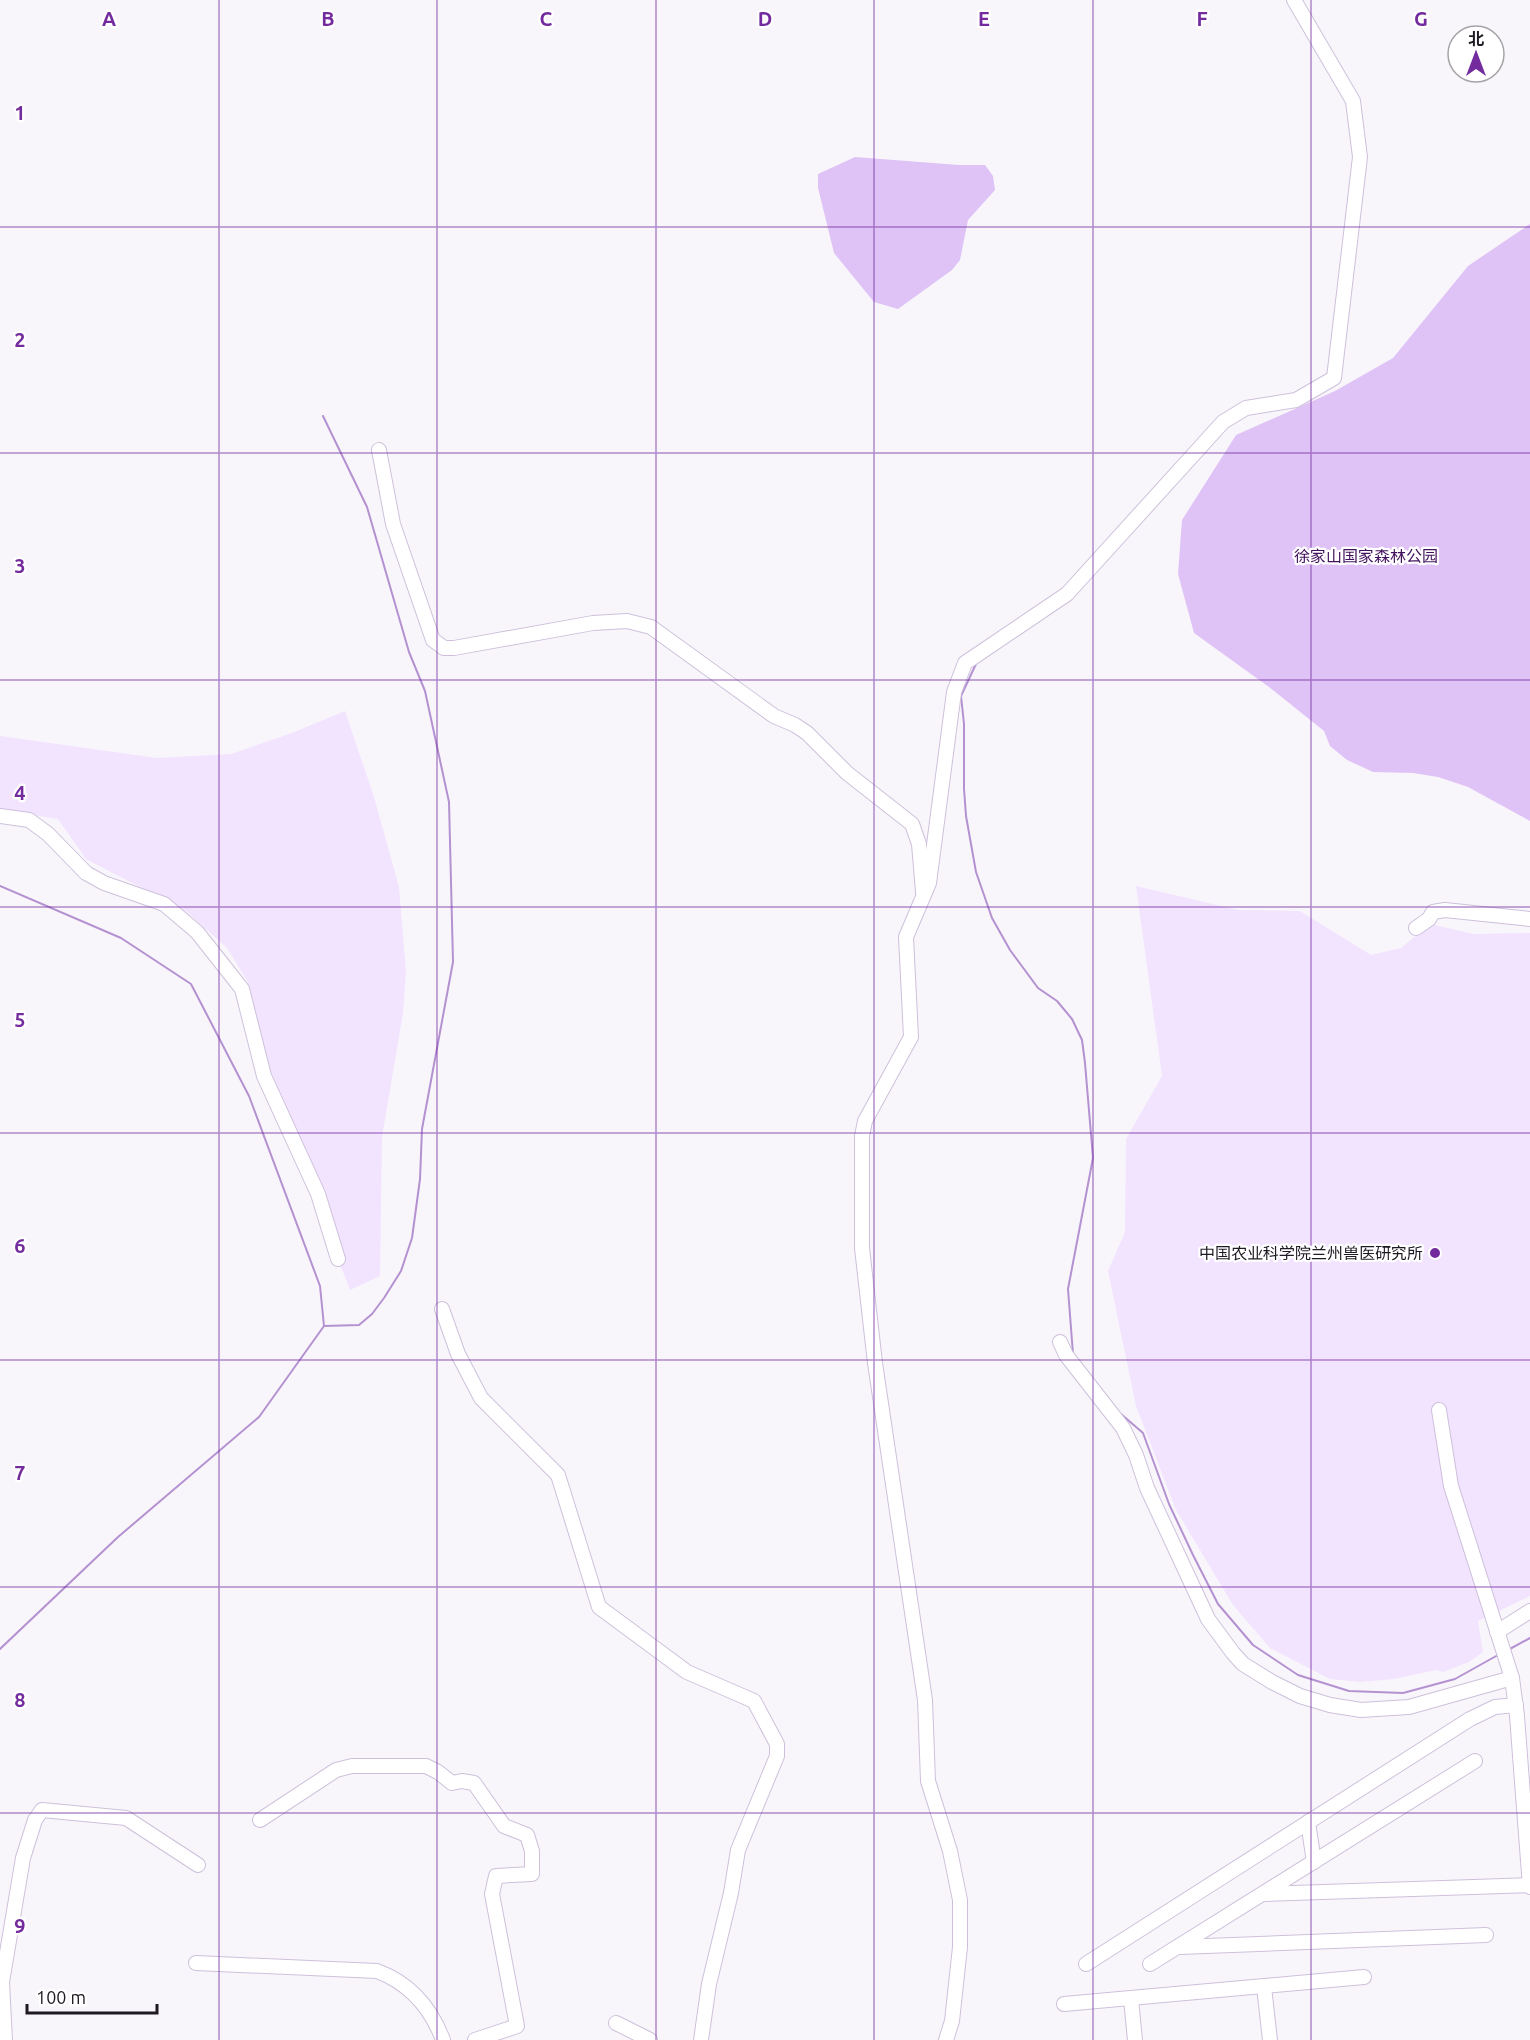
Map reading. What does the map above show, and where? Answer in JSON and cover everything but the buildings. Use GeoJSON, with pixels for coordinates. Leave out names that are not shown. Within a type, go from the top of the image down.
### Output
{"type":"FeatureCollection","features":[{"type":"Feature","properties":{"kind":"street"},"geometry":{"type":"LineString","coordinates":[[946,2040],[952,2021],[960,1947],[960,1900],[950,1851],[928,1781],[925,1700],[875,1363],[862,1248],[862,1136],[866,1121],[910,1037],[906,937],[929,883],[954,692],[965,663],[1067,594],[1223,422],[1246,408],[1296,400],[1334,378],[1360,157],[1353,101],[1294,0]]}},
{"type":"Feature","properties":{"kind":"street"},"geometry":{"type":"LineString","coordinates":[[379,450],[393,524],[433,640],[444,648],[454,648],[593,623],[627,621],[651,627],[774,716],[807,733],[847,773],[912,824],[919,844],[924,896]]}},
{"type":"Feature","properties":{"kind":"street"},"geometry":{"type":"LineString","coordinates":[[0,816],[29,820],[48,834],[86,873],[104,883],[164,904],[197,932],[242,989],[264,1076],[318,1194],[339,1259]]}},
{"type":"Feature","properties":{"kind":"street"},"geometry":{"type":"LineString","coordinates":[[1416,928],[1429,919],[1433,912],[1445,910],[1530,919]]}},
{"type":"Feature","properties":{"kind":"street"},"geometry":{"type":"LineString","coordinates":[[442,1309],[458,1354],[481,1398],[558,1475],[599,1607],[687,1672],[754,1701],[777,1744],[777,1756],[738,1850],[731,1893],[709,1984],[701,2040]]}},
{"type":"Feature","properties":{"kind":"street"},"geometry":{"type":"LineString","coordinates":[[1060,1342],[1066,1355],[1123,1428],[1136,1455],[1151,1497],[1208,1619],[1243,1664],[1300,1696],[1330,1705],[1361,1710],[1409,1707],[1512,1678]]}},
{"type":"Feature","properties":{"kind":"street"},"geometry":{"type":"LineString","coordinates":[[1263,1894],[1530,1886],[1512,1678],[1451,1486],[1439,1410]]}},
{"type":"Feature","properties":{"kind":"street"},"geometry":{"type":"LineString","coordinates":[[1498,1637],[1530,1611]]}},
{"type":"Feature","properties":{"kind":"street"},"geometry":{"type":"LineString","coordinates":[[1086,1965],[1470,1719],[1495,1707],[1516,1705]]}},
{"type":"Feature","properties":{"kind":"street"},"geometry":{"type":"LineString","coordinates":[[1150,1964],[1475,1761]]}},
{"type":"Feature","properties":{"kind":"street"},"geometry":{"type":"LineString","coordinates":[[260,1820],[336,1770],[352,1766],[426,1766],[452,1783],[462,1781],[474,1783],[504,1826],[527,1835],[532,1851],[532,1874],[496,1876],[492,1894],[517,2026],[475,2040]]}},
{"type":"Feature","properties":{"kind":"street"},"geometry":{"type":"LineString","coordinates":[[5,2040],[2,1982],[23,1858],[34,1820],[42,1810],[126,1818],[198,1865]]}},
{"type":"Feature","properties":{"kind":"street"},"geometry":{"type":"LineString","coordinates":[[1308,1822],[1314,1862]]}},
{"type":"Feature","properties":{"kind":"street"},"geometry":{"type":"LineString","coordinates":[[1178,1947],[1486,1935]]}},
{"type":"Feature","properties":{"kind":"street"},"geometry":{"type":"LineString","coordinates":[[196,1964],[377,1971],[394,1977],[422,2001],[443,2040]]}},
{"type":"Feature","properties":{"kind":"street"},"geometry":{"type":"LineString","coordinates":[[1064,2004],[1364,1977]]}},
{"type":"Feature","properties":{"kind":"street"},"geometry":{"type":"LineString","coordinates":[[1264,1987],[1270,2040]]}},
{"type":"Feature","properties":{"kind":"street"},"geometry":{"type":"LineString","coordinates":[[1131,1999],[1135,2040]]}},
{"type":"Feature","properties":{"kind":"street"},"geometry":{"type":"LineString","coordinates":[[616,2022],[650,2040]]}},
{"type":"Feature","properties":{"kind":"shaded area"},"geometry":{"type":"Polygon","coordinates":[[[345,711],[374,797],[399,887],[406,972],[403,1013],[382,1137],[380,1276],[350,1290],[270,1081],[248,982],[227,948],[186,911],[86,859],[58,819],[0,810],[0,736],[157,758],[231,754],[292,733],[345,711]]]}},
{"type":"Feature","properties":{"kind":"shaded area"},"geometry":{"type":"Polygon","coordinates":[[[1136,886],[1238,910],[1300,911],[1371,955],[1401,948],[1430,924],[1474,934],[1530,933],[1530,1596],[1478,1621],[1483,1652],[1469,1662],[1443,1672],[1436,1670],[1394,1679],[1360,1682],[1330,1679],[1270,1648],[1233,1605],[1176,1510],[1136,1406],[1108,1271],[1125,1232],[1126,1139],[1162,1076],[1136,886]]]}},
{"type":"Feature","properties":{"kind":"green space"},"geometry":{"type":"Polygon","coordinates":[[[855,157],[985,165],[993,176],[995,190],[968,220],[960,260],[952,270],[898,309],[874,302],[834,253],[818,188],[818,174],[855,157]]]}},
{"type":"Feature","properties":{"kind":"green space","name":"徐家山国家森林公园"},"geometry":{"type":"Polygon","coordinates":[[[1530,224],[1530,821],[1468,787],[1438,777],[1413,773],[1373,772],[1347,760],[1330,746],[1324,731],[1269,687],[1194,633],[1178,574],[1182,520],[1236,435],[1335,391],[1393,358],[1468,266],[1530,224]]]}},
{"type":"Feature","properties":{"kind":"waterway"},"geometry":{"type":"LineString","coordinates":[[323,416],[367,507],[409,652],[425,691],[449,802],[453,962],[422,1129],[420,1179],[412,1238],[401,1271],[372,1314],[359,1325],[324,1326]]}},
{"type":"Feature","properties":{"kind":"waterway"},"geometry":{"type":"LineString","coordinates":[[976,664],[961,696],[964,724],[966,816],[976,872],[992,918],[1010,950],[1038,988],[1057,1001],[1072,1019],[1082,1040],[1093,1158],[1068,1289],[1073,1354]]}},
{"type":"Feature","properties":{"kind":"waterway"},"geometry":{"type":"LineString","coordinates":[[0,886],[121,938],[191,984],[249,1096],[320,1286],[324,1326],[259,1417],[118,1537],[0,1649]]}},
{"type":"Feature","properties":{"kind":"waterway"},"geometry":{"type":"LineString","coordinates":[[1121,1414],[1143,1433],[1169,1504],[1218,1604],[1253,1645],[1298,1675],[1349,1691],[1403,1693],[1455,1679],[1498,1655]]}},
{"type":"Feature","properties":{"kind":"waterway"},"geometry":{"type":"LineString","coordinates":[[1508,1650],[1530,1638]]}},
{"type":"Feature","properties":{"kind":"place","name":"中国农业科学院兰州兽医研究所"},"geometry":{"type":"Point","coordinates":[1435,1253]}}]}
